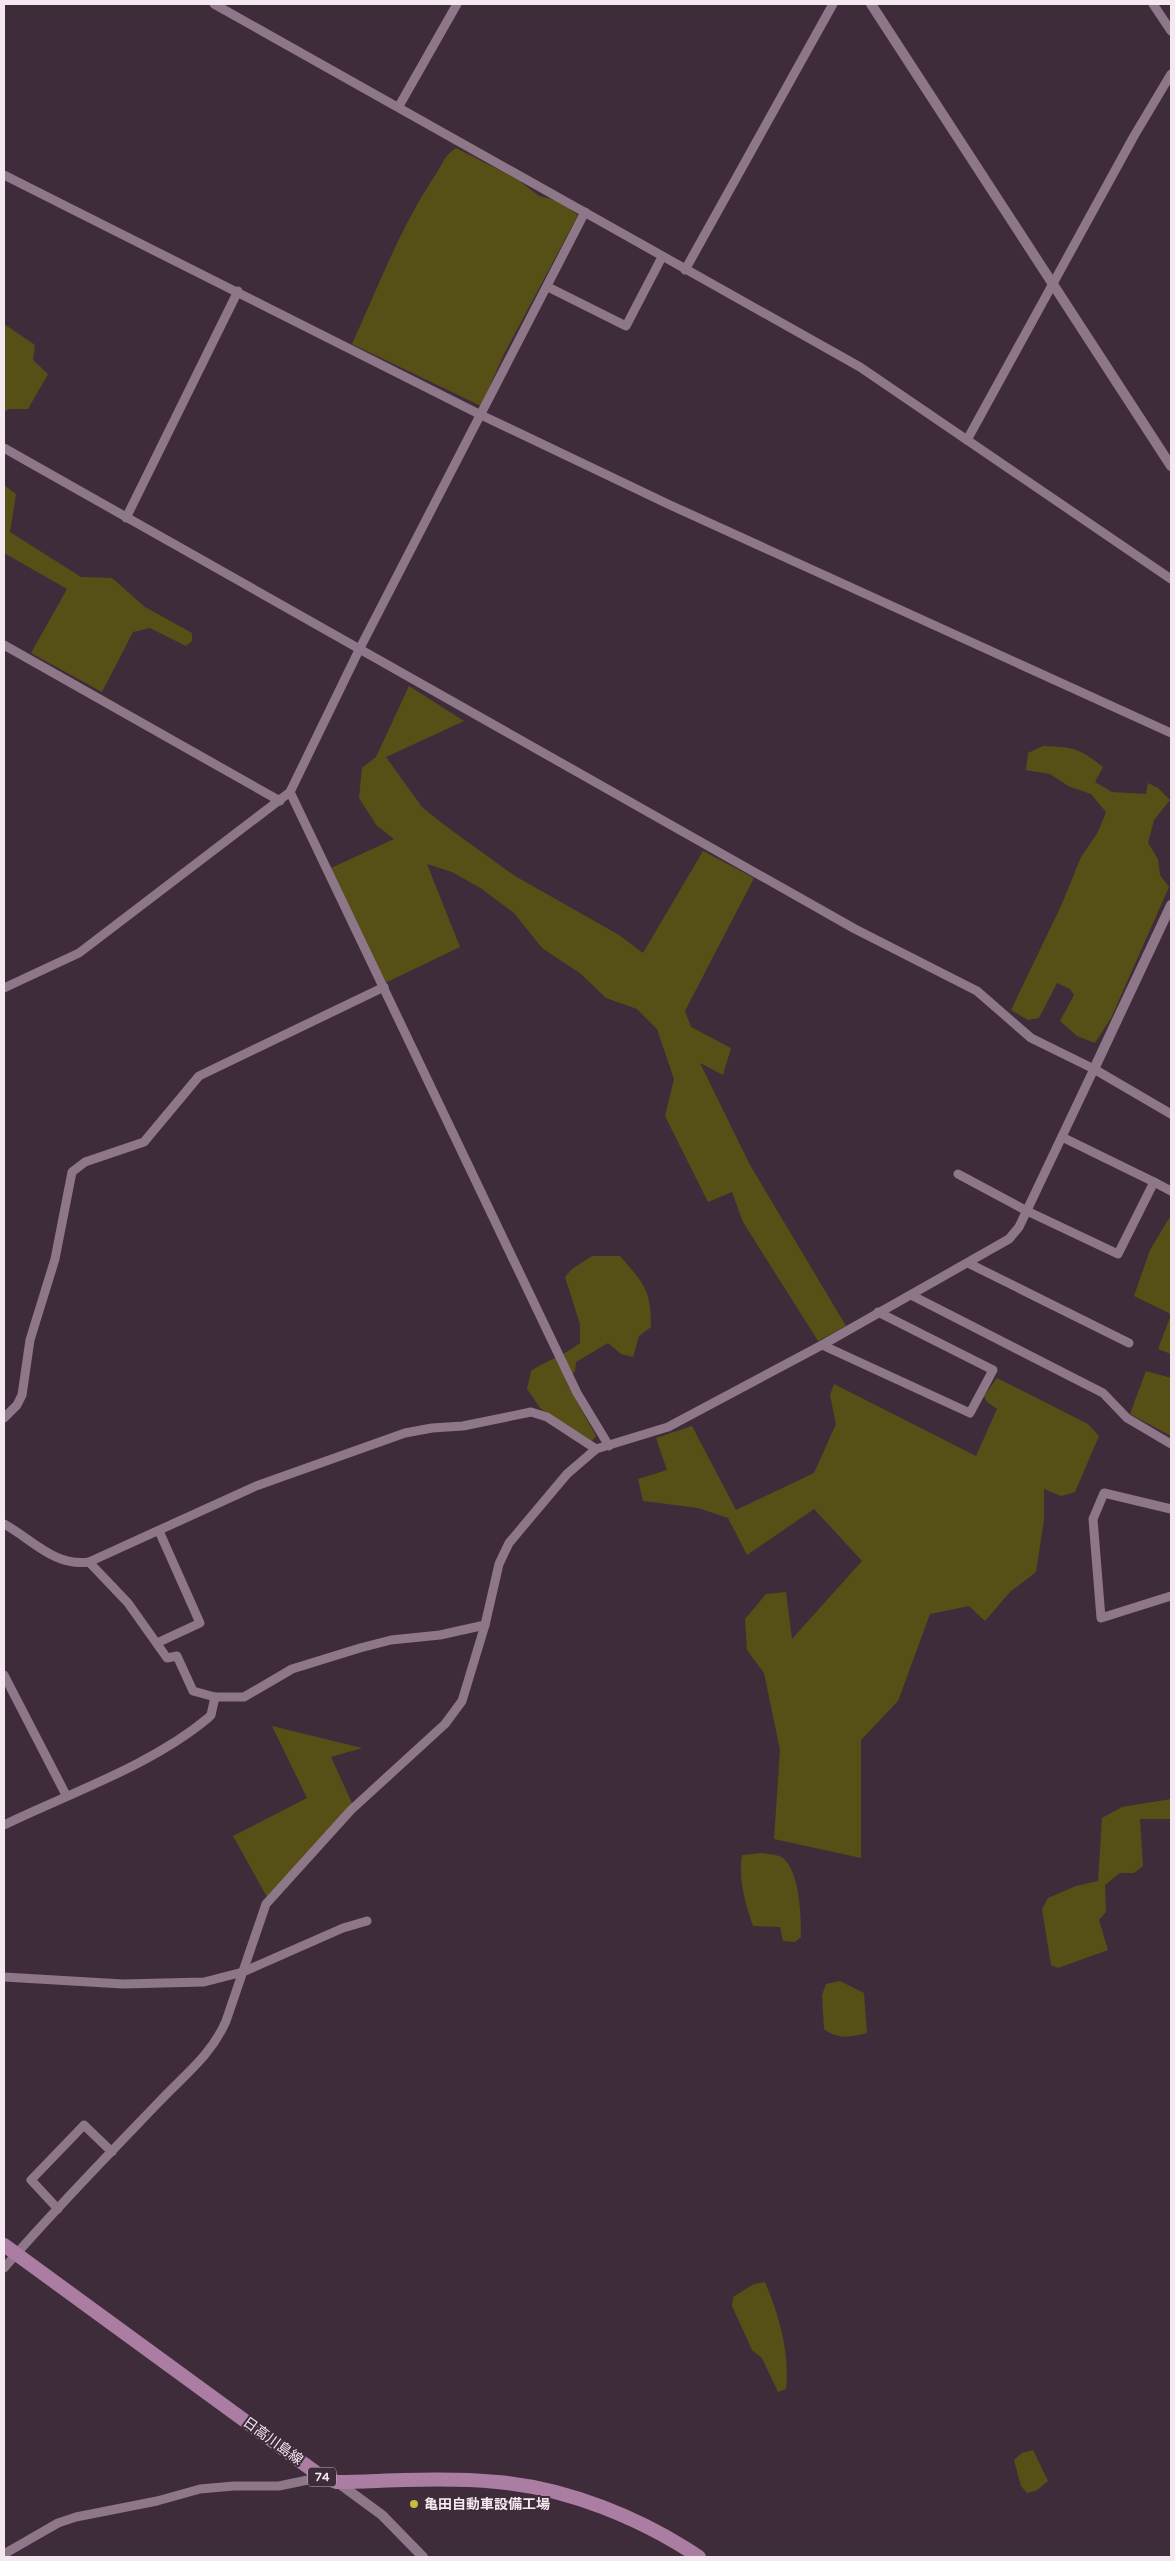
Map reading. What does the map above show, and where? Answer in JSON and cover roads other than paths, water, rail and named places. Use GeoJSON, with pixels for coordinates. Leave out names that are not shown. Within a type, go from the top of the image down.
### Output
{"type":"FeatureCollection","features":[{"type":"Feature","properties":{"kind":"main road","name":"日高川島線"},"geometry":{"type":"LineString","coordinates":[[4,2244],[322,2477],[337,2482],[497,2482],[542,2489],[585,2502],[636,2522],[699,2557]]}},
{"type":"Feature","properties":{"kind":"street"},"geometry":{"type":"LineString","coordinates":[[214,4],[399,106],[662,257],[860,367],[1171,580]]}},
{"type":"Feature","properties":{"kind":"street"},"geometry":{"type":"LineString","coordinates":[[399,106],[457,4]]}},
{"type":"Feature","properties":{"kind":"street"},"geometry":{"type":"LineString","coordinates":[[685,270],[834,4]]}},
{"type":"Feature","properties":{"kind":"street"},"geometry":{"type":"LineString","coordinates":[[871,4],[1171,466]]}},
{"type":"Feature","properties":{"kind":"street"},"geometry":{"type":"LineString","coordinates":[[1153,4],[1171,32]]}},
{"type":"Feature","properties":{"kind":"street"},"geometry":{"type":"LineString","coordinates":[[966,440],[1134,136],[1171,74]]}},
{"type":"Feature","properties":{"kind":"street"},"geometry":{"type":"LineString","coordinates":[[4,175],[238,291],[481,415],[688,513],[1171,733]]}},
{"type":"Feature","properties":{"kind":"street"},"geometry":{"type":"LineString","coordinates":[[4,988],[79,953],[290,792],[360,648],[585,212]]}},
{"type":"Feature","properties":{"kind":"street"},"geometry":{"type":"LineString","coordinates":[[548,286],[626,326],[662,257]]}},
{"type":"Feature","properties":{"kind":"street"},"geometry":{"type":"LineString","coordinates":[[126,518],[238,291]]}},
{"type":"Feature","properties":{"kind":"street"},"geometry":{"type":"LineString","coordinates":[[4,448],[855,930],[978,992],[1031,1038],[1094,1069],[1171,1114]]}},
{"type":"Feature","properties":{"kind":"street"},"geometry":{"type":"LineString","coordinates":[[4,645],[280,801]]}},
{"type":"Feature","properties":{"kind":"street"},"geometry":{"type":"LineString","coordinates":[[290,792],[577,1393],[609,1446]]}},
{"type":"Feature","properties":{"kind":"street"},"geometry":{"type":"LineString","coordinates":[[4,2268],[112,2152],[207,2055],[222,2030],[266,1904],[351,1810],[445,1724],[462,1700],[485,1625],[499,1564],[509,1543],[567,1474],[596,1449],[668,1427],[822,1345],[1010,1239],[1027,1211],[1171,905]]}},
{"type":"Feature","properties":{"kind":"street"},"geometry":{"type":"LineString","coordinates":[[4,1418],[17,1405],[22,1395],[32,1333],[55,1259],[72,1172],[85,1162],[144,1142],[199,1076],[384,987]]}},
{"type":"Feature","properties":{"kind":"street"},"geometry":{"type":"LineString","coordinates":[[1062,1138],[1171,1191]]}},
{"type":"Feature","properties":{"kind":"street"},"geometry":{"type":"LineString","coordinates":[[958,1174],[1027,1211],[1118,1254],[1154,1182]]}},
{"type":"Feature","properties":{"kind":"street"},"geometry":{"type":"LineString","coordinates":[[968,1264],[1129,1343]]}},
{"type":"Feature","properties":{"kind":"street"},"geometry":{"type":"LineString","coordinates":[[911,1296],[1103,1393],[1127,1418],[1171,1444]]}},
{"type":"Feature","properties":{"kind":"street"},"geometry":{"type":"LineString","coordinates":[[822,1345],[970,1413],[993,1370],[878,1312]]}},
{"type":"Feature","properties":{"kind":"street"},"geometry":{"type":"LineString","coordinates":[[4,1524],[47,1554],[68,1562],[89,1562],[256,1486],[405,1433],[432,1428],[464,1426],[531,1412],[547,1417],[596,1449]]}},
{"type":"Feature","properties":{"kind":"street"},"geometry":{"type":"LineString","coordinates":[[1171,1508],[1104,1493],[1093,1519],[1100,1618],[1171,1596]]}},
{"type":"Feature","properties":{"kind":"street"},"geometry":{"type":"LineString","coordinates":[[158,1643],[200,1623],[159,1531]]}},
{"type":"Feature","properties":{"kind":"street"},"geometry":{"type":"LineString","coordinates":[[89,1562],[128,1603],[167,1658],[177,1656],[193,1691],[215,1697],[244,1697],[301,1665],[377,1644],[440,1635],[485,1625]]}},
{"type":"Feature","properties":{"kind":"street"},"geometry":{"type":"LineString","coordinates":[[4,1675],[66,1795]]}},
{"type":"Feature","properties":{"kind":"street"},"geometry":{"type":"LineString","coordinates":[[4,1825],[119,1772],[198,1727],[211,1715],[215,1697]]}},
{"type":"Feature","properties":{"kind":"street"},"geometry":{"type":"LineString","coordinates":[[4,1976],[131,1984],[204,1982],[243,1972],[335,1931],[367,1921]]}},
{"type":"Feature","properties":{"kind":"street"},"geometry":{"type":"LineString","coordinates":[[58,2209],[31,2180],[84,2125],[112,2152]]}},
{"type":"Feature","properties":{"kind":"street"},"geometry":{"type":"LineString","coordinates":[[4,2554],[58,2523],[76,2517],[157,2501],[200,2489],[234,2486],[280,2486],[322,2477]]}},
{"type":"Feature","properties":{"kind":"street"},"geometry":{"type":"LineString","coordinates":[[337,2482],[382,2515],[423,2557]]}},
{"type":"Feature","properties":{"kind":"place","name":"亀田自動車設備工場"},"geometry":{"type":"Point","coordinates":[414,2504]}}]}
